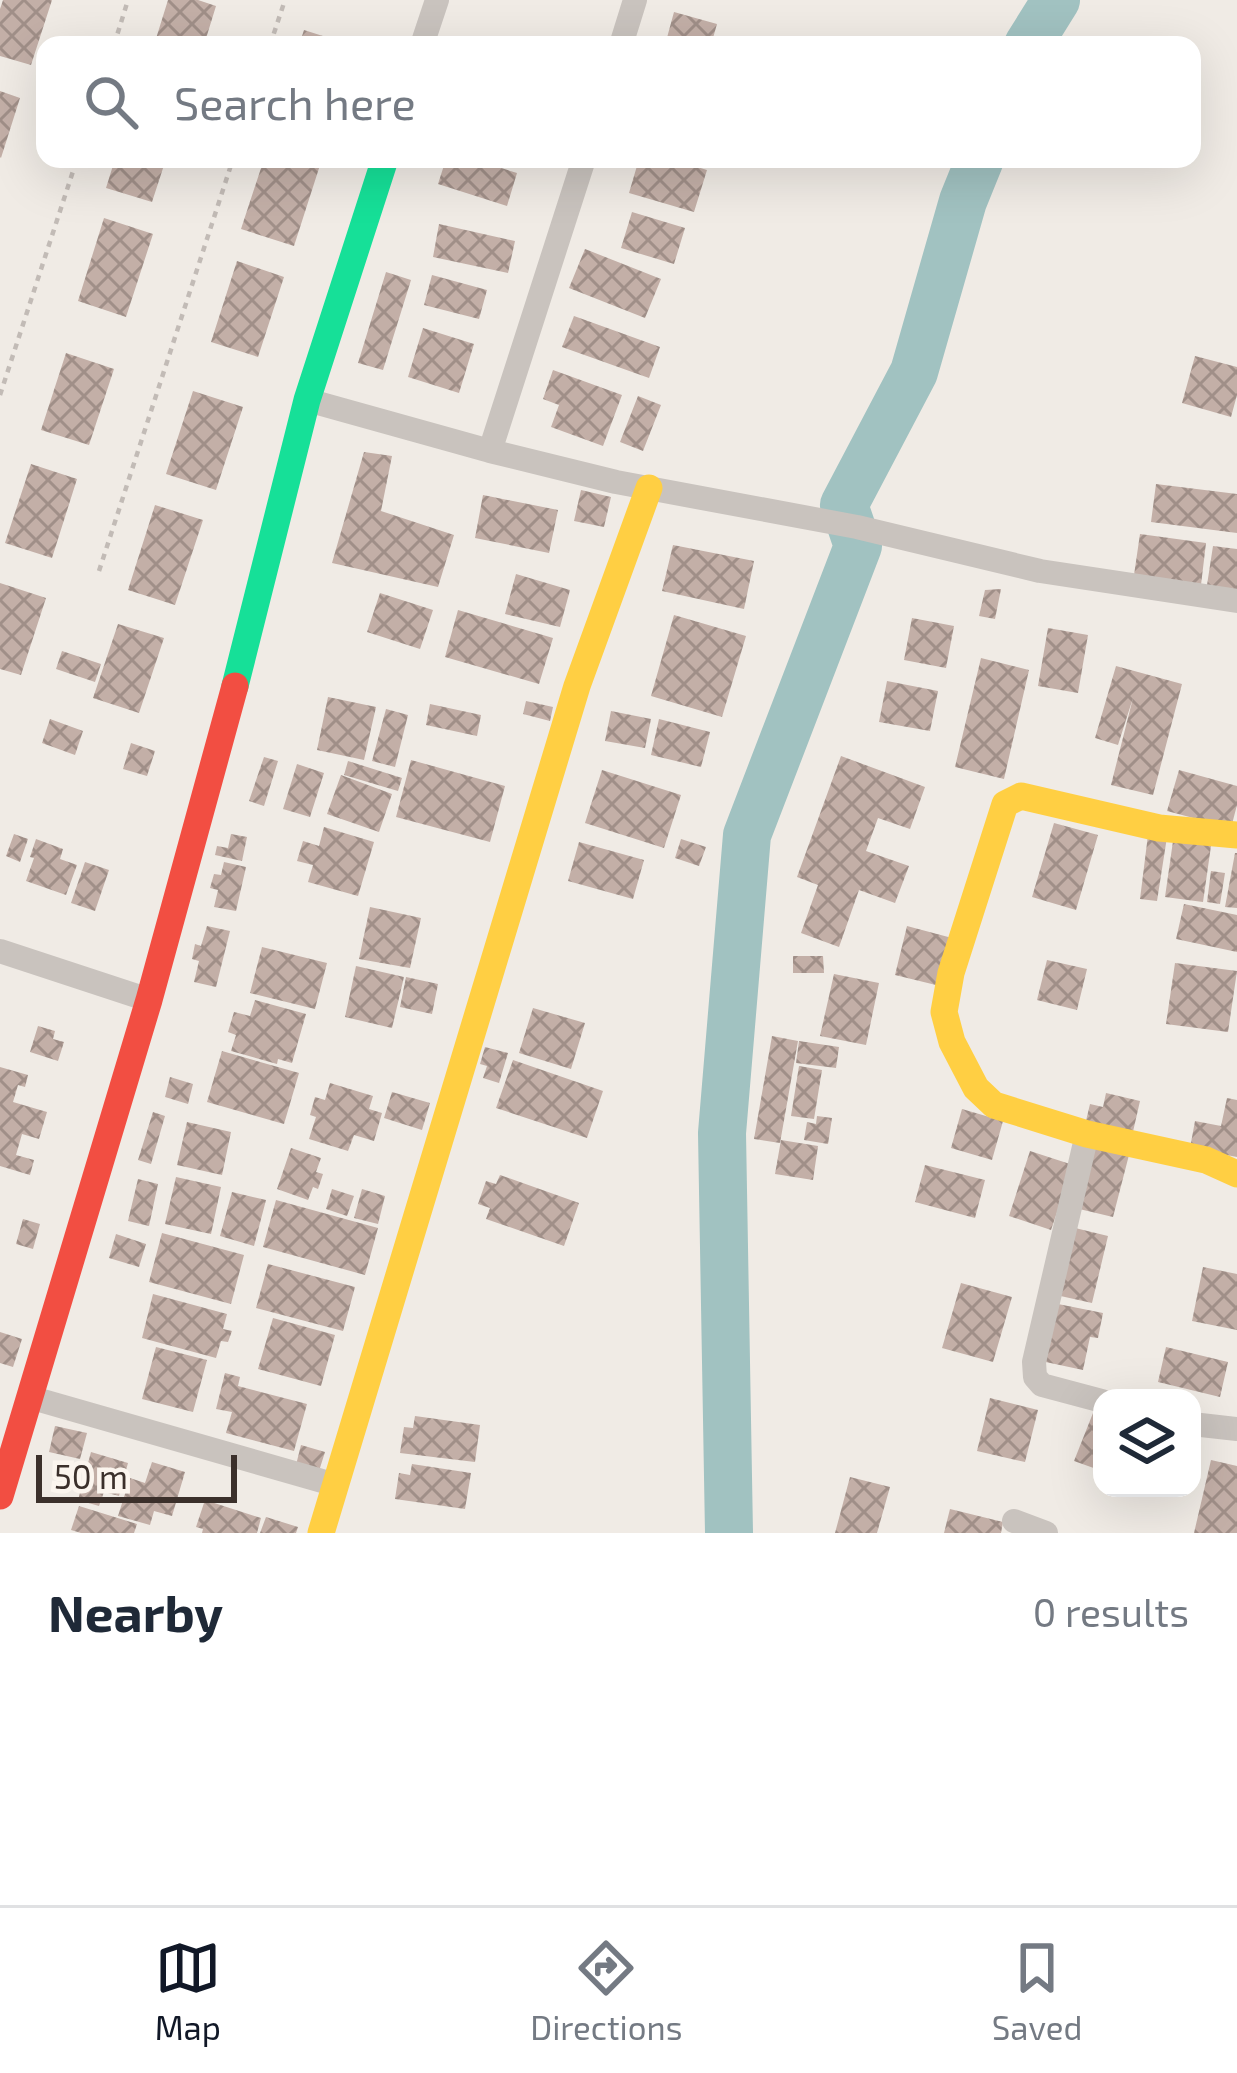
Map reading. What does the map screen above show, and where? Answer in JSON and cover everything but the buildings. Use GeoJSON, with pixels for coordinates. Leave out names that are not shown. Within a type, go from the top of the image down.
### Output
{"type":"FeatureCollection","features":[{"type":"Feature","properties":{"kind":"street"},"geometry":{"type":"LineString","coordinates":[[425,36],[436,0]]}},
{"type":"Feature","properties":{"kind":"street"},"geometry":{"type":"LineString","coordinates":[[624,36],[635,0]]}},
{"type":"Feature","properties":{"kind":"street"},"geometry":{"type":"LineString","coordinates":[[0,1496],[149,1000],[256,610],[307,400],[382,168]]}},
{"type":"Feature","properties":{"kind":"street"},"geometry":{"type":"LineString","coordinates":[[490,451],[581,168]]}},
{"type":"Feature","properties":{"kind":"street"},"geometry":{"type":"LineString","coordinates":[[307,400],[490,451],[649,488],[857,527],[1040,571],[1237,601]]}},
{"type":"Feature","properties":{"kind":"street"},"geometry":{"type":"LineString","coordinates":[[320,1533],[577,686],[649,488]]}},
{"type":"Feature","properties":{"kind":"street"},"geometry":{"type":"LineString","coordinates":[[1237,835],[1159,828],[1021,796],[1012,798],[1006,804],[951,973],[944,1012],[963,1067],[994,1105],[1088,1134],[1206,1160],[1237,1174]]}},
{"type":"Feature","properties":{"kind":"street"},"geometry":{"type":"LineString","coordinates":[[0,951],[149,1000]]}},
{"type":"Feature","properties":{"kind":"street"},"geometry":{"type":"LineString","coordinates":[[1088,1134],[1034,1362],[1035,1377],[1042,1385],[1093,1399]]}},
{"type":"Feature","properties":{"kind":"street"},"geometry":{"type":"LineString","coordinates":[[29,1397],[336,1486]]}},
{"type":"Feature","properties":{"kind":"street"},"geometry":{"type":"LineString","coordinates":[[1201,1425],[1237,1429]]}},
{"type":"Feature","properties":{"kind":"street"},"geometry":{"type":"LineString","coordinates":[[1014,1521],[1046,1533]]}},
{"type":"Feature","properties":{"kind":"path"},"geometry":{"type":"LineString","coordinates":[[117,36],[128,0]]}},
{"type":"Feature","properties":{"kind":"path"},"geometry":{"type":"LineString","coordinates":[[273,36],[285,0]]}},
{"type":"Feature","properties":{"kind":"path"},"geometry":{"type":"LineString","coordinates":[[0,395],[74,168]]}},
{"type":"Feature","properties":{"kind":"path"},"geometry":{"type":"LineString","coordinates":[[99,571],[230,168]]}},
{"type":"Feature","properties":{"kind":"waterway"},"geometry":{"type":"LineString","coordinates":[[1034,36],[1056,0]]}},
{"type":"Feature","properties":{"kind":"waterway"},"geometry":{"type":"LineString","coordinates":[[729,1533],[722,1133],[747,835],[858,546],[844,505],[914,372],[976,168]]}},
{"type":"Feature","properties":{"kind":"traffic: fast"},"geometry":{"type":"LineString","coordinates":[[235,686],[307,400],[382,168]]}},
{"type":"Feature","properties":{"kind":"traffic: slow"},"geometry":{"type":"LineString","coordinates":[[321,1533],[577,686],[649,488]]}},
{"type":"Feature","properties":{"kind":"traffic: slow"},"geometry":{"type":"LineString","coordinates":[[1237,835],[1159,828],[1021,796],[1005,804],[951,973],[944,1012],[952,1042],[976,1088],[994,1105],[1087,1134],[1206,1160],[1237,1174]]}},
{"type":"Feature","properties":{"kind":"traffic: jam"},"geometry":{"type":"LineString","coordinates":[[0,1496],[149,1000],[235,686]]}}]}
